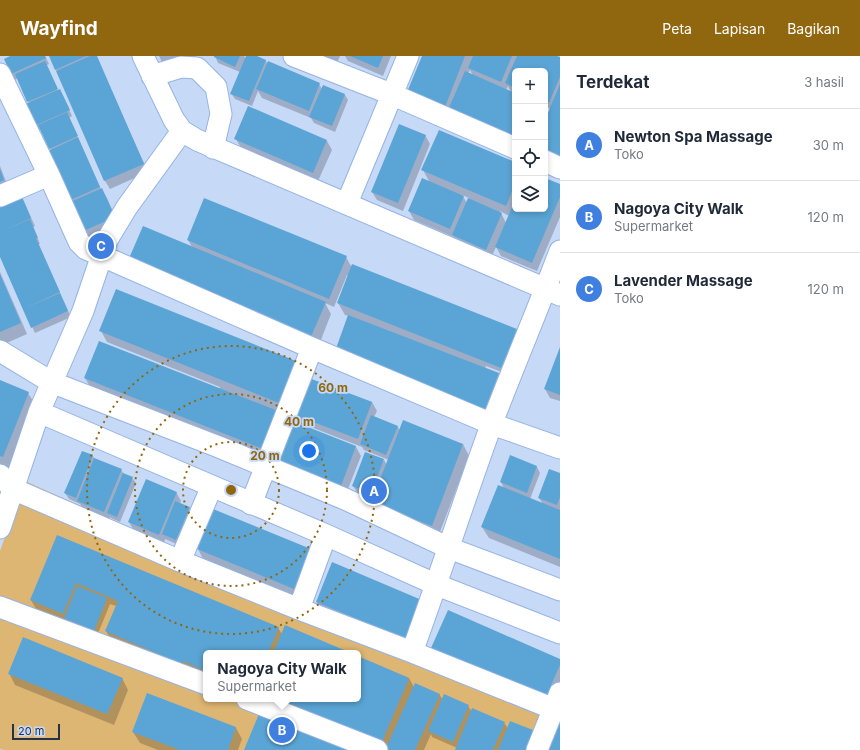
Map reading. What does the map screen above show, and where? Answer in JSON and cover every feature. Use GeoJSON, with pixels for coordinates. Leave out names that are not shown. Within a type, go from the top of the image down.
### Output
{"type":"FeatureCollection","features":[{"type":"Feature","properties":{"kind":"street"},"geometry":{"type":"LineString","coordinates":[[143,56],[174,120],[182,131],[213,148],[347,203],[553,291]]}},
{"type":"Feature","properties":{"kind":"street"},"geometry":{"type":"LineString","coordinates":[[294,56],[391,94],[512,147]]}},
{"type":"Feature","properties":{"kind":"street"},"geometry":{"type":"LineString","coordinates":[[347,203],[408,56]]}},
{"type":"Feature","properties":{"kind":"street"},"geometry":{"type":"LineString","coordinates":[[152,76],[199,62],[216,87],[221,114],[213,148]]}},
{"type":"Feature","properties":{"kind":"street"},"geometry":{"type":"LineString","coordinates":[[0,74],[49,175],[79,242],[86,249],[101,257],[312,348],[492,424],[560,448]]}},
{"type":"Feature","properties":{"kind":"street"},"geometry":{"type":"LineString","coordinates":[[0,528],[7,482],[83,311],[101,257],[112,230],[182,131]]}},
{"type":"Feature","properties":{"kind":"street"},"geometry":{"type":"LineString","coordinates":[[548,162],[560,168]]}},
{"type":"Feature","properties":{"kind":"street"},"geometry":{"type":"LineString","coordinates":[[0,196],[49,175]]}},
{"type":"Feature","properties":{"kind":"street"},"geometry":{"type":"LineString","coordinates":[[412,652],[437,585],[492,424],[553,291],[560,251]]}},
{"type":"Feature","properties":{"kind":"street"},"geometry":{"type":"LineString","coordinates":[[251,504],[312,348]]}},
{"type":"Feature","properties":{"kind":"street"},"geometry":{"type":"LineString","coordinates":[[0,351],[51,382],[345,499],[449,548],[560,590]]}},
{"type":"Feature","properties":{"kind":"street"},"geometry":{"type":"LineString","coordinates":[[39,412],[326,535],[437,585],[560,633]]}},
{"type":"Feature","properties":{"kind":"street"},"geometry":{"type":"LineString","coordinates":[[7,482],[180,561],[299,609],[412,652],[557,701],[537,750]]}},
{"type":"Feature","properties":{"kind":"street"},"geometry":{"type":"LineString","coordinates":[[180,561],[212,486]]}},
{"type":"Feature","properties":{"kind":"street"},"geometry":{"type":"LineString","coordinates":[[299,609],[326,535]]}},
{"type":"Feature","properties":{"kind":"street"},"geometry":{"type":"LineString","coordinates":[[0,607],[203,683]]}},
{"type":"Feature","properties":{"kind":"street"},"geometry":{"type":"LineString","coordinates":[[255,702],[377,750]]}},
{"type":"Feature","properties":{"kind":"shaded area"},"geometry":{"type":"Polygon","coordinates":[[[25,481],[553,718],[543,750],[0,749],[0,551],[25,481]]]}},
{"type":"Feature","properties":{"kind":"building"},"geometry":{"type":"Polygon","coordinates":[[[10,56],[45,56],[46,58],[11,74],[4,59],[10,56]]]}},
{"type":"Feature","properties":{"kind":"building"},"geometry":{"type":"Polygon","coordinates":[[[49,56],[86,56],[55,70],[49,56]]]}},
{"type":"Feature","properties":{"kind":"building"},"geometry":{"type":"Polygon","coordinates":[[[90,56],[97,56],[144,164],[104,181],[56,71],[90,56]]]}},
{"type":"Feature","properties":{"kind":"building"},"geometry":{"type":"Polygon","coordinates":[[[214,56],[240,56],[235,67],[214,56]]]}},
{"type":"Feature","properties":{"kind":"building"},"geometry":{"type":"Polygon","coordinates":[[[246,56],[257,56],[266,60],[249,101],[230,94],[246,56]]]}},
{"type":"Feature","properties":{"kind":"building"},"geometry":{"type":"Polygon","coordinates":[[[350,56],[383,56],[378,68],[350,56]]]}},
{"type":"Feature","properties":{"kind":"building"},"geometry":{"type":"Polygon","coordinates":[[[422,56],[465,56],[445,107],[407,92],[422,56]]]}},
{"type":"Feature","properties":{"kind":"building"},"geometry":{"type":"Polygon","coordinates":[[[473,56],[512,56],[501,82],[468,68],[473,56]]]}},
{"type":"Feature","properties":{"kind":"building"},"geometry":{"type":"Polygon","coordinates":[[[517,56],[560,57],[560,77],[549,103],[548,68],[512,68],[512,86],[505,83],[517,56]]]}},
{"type":"Feature","properties":{"kind":"building"},"geometry":{"type":"Polygon","coordinates":[[[45,61],[58,89],[27,102],[15,74],[45,61]]]}},
{"type":"Feature","properties":{"kind":"building"},"geometry":{"type":"Polygon","coordinates":[[[268,61],[320,83],[309,111],[256,89],[268,61]]]}},
{"type":"Feature","properties":{"kind":"building"},"geometry":{"type":"Polygon","coordinates":[[[465,71],[512,92],[512,140],[447,112],[465,71]]]}},
{"type":"Feature","properties":{"kind":"building"},"geometry":{"type":"Polygon","coordinates":[[[560,84],[560,159],[548,154],[548,113],[560,84]]]}},
{"type":"Feature","properties":{"kind":"building"},"geometry":{"type":"Polygon","coordinates":[[[323,85],[345,94],[332,126],[309,117],[323,85]]]}},
{"type":"Feature","properties":{"kind":"building"},"geometry":{"type":"Polygon","coordinates":[[[60,89],[70,110],[32,127],[23,105],[60,89]]]}},
{"type":"Feature","properties":{"kind":"building"},"geometry":{"type":"Polygon","coordinates":[[[248,106],[327,140],[313,173],[234,139],[248,106]]]}},
{"type":"Feature","properties":{"kind":"building"},"geometry":{"type":"Polygon","coordinates":[[[67,112],[78,136],[49,149],[38,125],[67,112]]]}},
{"type":"Feature","properties":{"kind":"building"},"geometry":{"type":"Polygon","coordinates":[[[399,124],[426,135],[398,203],[371,192],[399,124]]]}},
{"type":"Feature","properties":{"kind":"building"},"geometry":{"type":"Polygon","coordinates":[[[439,130],[512,161],[512,191],[506,206],[421,170],[439,130]]]}},
{"type":"Feature","properties":{"kind":"building"},"geometry":{"type":"Polygon","coordinates":[[[78,137],[100,187],[66,202],[44,153],[78,137]]]}},
{"type":"Feature","properties":{"kind":"building"},"geometry":{"type":"Polygon","coordinates":[[[0,169],[4,180],[0,182],[0,169]]]}},
{"type":"Feature","properties":{"kind":"building"},"geometry":{"type":"Polygon","coordinates":[[[422,178],[464,196],[450,229],[408,211],[422,178]]]}},
{"type":"Feature","properties":{"kind":"building"},"geometry":{"type":"Polygon","coordinates":[[[548,179],[560,184],[560,197],[532,263],[495,247],[512,207],[512,212],[548,212],[548,179]]]}},
{"type":"Feature","properties":{"kind":"building"},"geometry":{"type":"Polygon","coordinates":[[[102,188],[115,217],[79,233],[66,204],[102,188]]]}},
{"type":"Feature","properties":{"kind":"building"},"geometry":{"type":"Polygon","coordinates":[[[20,192],[31,218],[0,232],[0,201],[20,192]]]}},
{"type":"Feature","properties":{"kind":"building"},"geometry":{"type":"Polygon","coordinates":[[[204,198],[347,256],[329,299],[187,240],[204,198]]]}},
{"type":"Feature","properties":{"kind":"building"},"geometry":{"type":"Polygon","coordinates":[[[468,198],[502,213],[486,250],[452,235],[468,198]]]}},
{"type":"Feature","properties":{"kind":"building"},"geometry":{"type":"Polygon","coordinates":[[[30,219],[38,238],[36,238],[60,292],[25,308],[60,293],[68,311],[31,328],[0,257],[0,232],[30,219]]]}},
{"type":"Feature","properties":{"kind":"building"},"geometry":{"type":"Polygon","coordinates":[[[143,226],[326,302],[310,339],[127,263],[143,226]]]}},
{"type":"Feature","properties":{"kind":"building"},"geometry":{"type":"Polygon","coordinates":[[[352,264],[517,329],[501,368],[337,303],[352,264]]]}},
{"type":"Feature","properties":{"kind":"building"},"geometry":{"type":"Polygon","coordinates":[[[0,274],[21,323],[0,332],[0,274]]]}},
{"type":"Feature","properties":{"kind":"building"},"geometry":{"type":"Polygon","coordinates":[[[116,289],[301,363],[284,405],[99,331],[116,289]]]}},
{"type":"Feature","properties":{"kind":"building"},"geometry":{"type":"Polygon","coordinates":[[[348,315],[499,373],[484,412],[334,354],[348,315]]]}},
{"type":"Feature","properties":{"kind":"building"},"geometry":{"type":"Polygon","coordinates":[[[99,341],[278,411],[263,449],[84,378],[99,341]]]}},
{"type":"Feature","properties":{"kind":"building"},"geometry":{"type":"Polygon","coordinates":[[[560,347],[560,395],[544,389],[560,347]]]}},
{"type":"Feature","properties":{"kind":"building"},"geometry":{"type":"Polygon","coordinates":[[[306,377],[372,402],[358,439],[292,414],[306,377]]]}},
{"type":"Feature","properties":{"kind":"building"},"geometry":{"type":"Polygon","coordinates":[[[0,380],[29,392],[3,457],[0,456],[0,380]]]}},
{"type":"Feature","properties":{"kind":"building"},"geometry":{"type":"Polygon","coordinates":[[[371,415],[398,426],[386,455],[360,444],[371,415]]]}},
{"type":"Feature","properties":{"kind":"building"},"geometry":{"type":"Polygon","coordinates":[[[290,420],[356,446],[341,486],[274,460],[290,420]]]}},
{"type":"Feature","properties":{"kind":"building"},"geometry":{"type":"Polygon","coordinates":[[[403,420],[463,444],[432,526],[371,503],[403,420]]]}},
{"type":"Feature","properties":{"kind":"building"},"geometry":{"type":"Polygon","coordinates":[[[82,451],[93,455],[76,498],[64,493],[82,451]]]}},
{"type":"Feature","properties":{"kind":"building"},"geometry":{"type":"Polygon","coordinates":[[[365,452],[384,459],[371,493],[352,486],[365,452]]]}},
{"type":"Feature","properties":{"kind":"building"},"geometry":{"type":"Polygon","coordinates":[[[510,455],[537,466],[527,493],[500,482],[510,455]]]}},
{"type":"Feature","properties":{"kind":"building"},"geometry":{"type":"Polygon","coordinates":[[[94,458],[122,469],[104,512],[77,501],[94,458]]]}},
{"type":"Feature","properties":{"kind":"building"},"geometry":{"type":"Polygon","coordinates":[[[549,469],[560,473],[560,497],[557,505],[538,498],[549,469]]]}},
{"type":"Feature","properties":{"kind":"building"},"geometry":{"type":"Polygon","coordinates":[[[123,473],[133,477],[117,517],[107,513],[123,473]]]}},
{"type":"Feature","properties":{"kind":"building"},"geometry":{"type":"Polygon","coordinates":[[[146,479],[177,492],[159,535],[128,522],[146,479]]]}},
{"type":"Feature","properties":{"kind":"building"},"geometry":{"type":"Polygon","coordinates":[[[498,485],[560,510],[560,559],[481,527],[498,485]]]}},
{"type":"Feature","properties":{"kind":"building"},"geometry":{"type":"Polygon","coordinates":[[[175,501],[190,507],[176,540],[162,534],[175,501]]]}},
{"type":"Feature","properties":{"kind":"building"},"geometry":{"type":"Polygon","coordinates":[[[213,509],[311,549],[294,589],[197,549],[213,509]]]}},
{"type":"Feature","properties":{"kind":"building"},"geometry":{"type":"Polygon","coordinates":[[[57,535],[279,627],[269,650],[203,650],[203,670],[183,661],[182,664],[105,631],[118,601],[76,583],[63,614],[30,600],[57,535]]]}},
{"type":"Feature","properties":{"kind":"building"},"geometry":{"type":"Polygon","coordinates":[[[332,562],[424,601],[408,640],[316,602],[332,562]]]}},
{"type":"Feature","properties":{"kind":"building"},"geometry":{"type":"Polygon","coordinates":[[[77,586],[107,598],[94,631],[64,618],[77,586]]]}},
{"type":"Feature","properties":{"kind":"building"},"geometry":{"type":"Polygon","coordinates":[[[448,610],[560,659],[560,665],[545,699],[431,648],[448,610]]]}},
{"type":"Feature","properties":{"kind":"building"},"geometry":{"type":"Polygon","coordinates":[[[285,625],[344,650],[274,650],[285,625]]]}},
{"type":"Feature","properties":{"kind":"building"},"geometry":{"type":"Polygon","coordinates":[[[23,637],[123,678],[107,714],[8,674],[23,637]]]}},
{"type":"Feature","properties":{"kind":"building"},"geometry":{"type":"Polygon","coordinates":[[[361,657],[409,678],[382,742],[287,702],[361,702],[361,657]]]}},
{"type":"Feature","properties":{"kind":"building"},"geometry":{"type":"Polygon","coordinates":[[[415,683],[440,694],[415,750],[391,750],[386,748],[415,683]]]}},
{"type":"Feature","properties":{"kind":"building"},"geometry":{"type":"Polygon","coordinates":[[[147,693],[236,727],[228,750],[180,750],[132,732],[147,693]]]}},
{"type":"Feature","properties":{"kind":"building"},"geometry":{"type":"Polygon","coordinates":[[[444,694],[469,705],[453,742],[428,731],[444,694]]]}},
{"type":"Feature","properties":{"kind":"building"},"geometry":{"type":"Polygon","coordinates":[[[472,708],[505,722],[493,750],[455,750],[472,708]]]}},
{"type":"Feature","properties":{"kind":"building"},"geometry":{"type":"Polygon","coordinates":[[[261,709],[361,750],[244,750],[261,709]]]}},
{"type":"Feature","properties":{"kind":"building"},"geometry":{"type":"Polygon","coordinates":[[[560,718],[560,750],[548,750],[560,718]]]}},
{"type":"Feature","properties":{"kind":"building"},"geometry":{"type":"Polygon","coordinates":[[[510,721],[533,730],[525,750],[498,750],[510,721]]]}},
{"type":"Feature","properties":{"kind":"place","name":"Lavender Massage"},"geometry":{"type":"Point","coordinates":[101,246]}},
{"type":"Feature","properties":{"kind":"place","name":"Newton Spa Massage"},"geometry":{"type":"Point","coordinates":[374,491]}},
{"type":"Feature","properties":{"kind":"place","name":"Nagoya City Walk"},"geometry":{"type":"Point","coordinates":[282,730]}}]}
